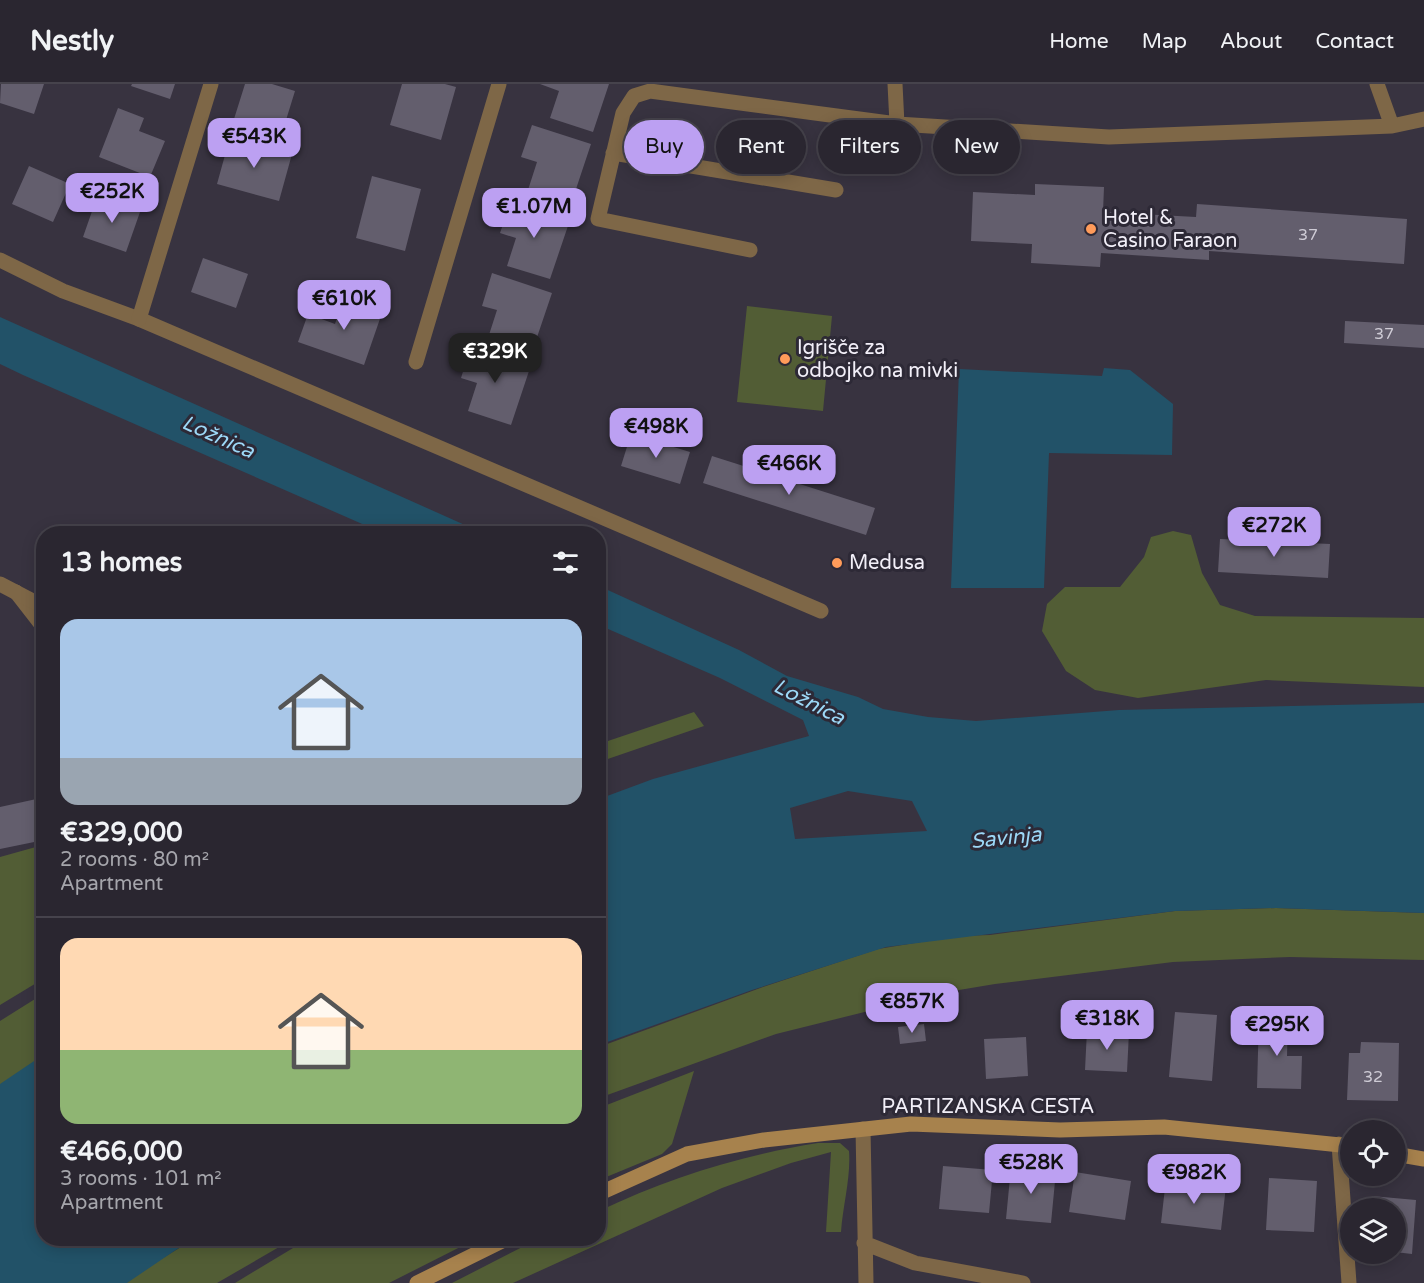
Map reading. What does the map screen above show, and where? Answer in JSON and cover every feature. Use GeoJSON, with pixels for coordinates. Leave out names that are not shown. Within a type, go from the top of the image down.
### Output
{"type":"FeatureCollection","features":[{"type":"Feature","properties":{"kind":"street"},"geometry":{"type":"LineString","coordinates":[[139,319],[211,84]]}},
{"type":"Feature","properties":{"kind":"street"},"geometry":{"type":"LineString","coordinates":[[416,362],[499,84]]}},
{"type":"Feature","properties":{"kind":"street"},"geometry":{"type":"LineString","coordinates":[[895,84],[897,120]]}},
{"type":"Feature","properties":{"kind":"street"},"geometry":{"type":"LineString","coordinates":[[1377,84],[1392,126]]}},
{"type":"Feature","properties":{"kind":"street"},"geometry":{"type":"LineString","coordinates":[[750,250],[598,219],[623,113],[634,96],[650,91],[867,120]]}},
{"type":"Feature","properties":{"kind":"street"},"geometry":{"type":"LineString","coordinates":[[921,125],[1109,136],[1392,126],[1424,119]]}},
{"type":"Feature","properties":{"kind":"street"},"geometry":{"type":"LineString","coordinates":[[613,153],[836,190]]}},
{"type":"Feature","properties":{"kind":"street"},"geometry":{"type":"LineString","coordinates":[[0,260],[63,291],[139,319],[821,611]]}},
{"type":"Feature","properties":{"kind":"street"},"geometry":{"type":"LineString","coordinates":[[0,584],[36,603]]}},
{"type":"Feature","properties":{"kind":"street"},"geometry":{"type":"LineString","coordinates":[[16,592],[36,618]]}},
{"type":"Feature","properties":{"kind":"street","name":"PARTIZANSKA CESTA"},"geometry":{"type":"LineString","coordinates":[[606,1190],[687,1154],[764,1140],[911,1124],[1059,1130],[1164,1127],[1340,1145]]}},
{"type":"Feature","properties":{"kind":"street"},"geometry":{"type":"LineString","coordinates":[[862,1129],[866,1283]]}},
{"type":"Feature","properties":{"kind":"street"},"geometry":{"type":"LineString","coordinates":[[1406,1156],[1424,1160]]}},
{"type":"Feature","properties":{"kind":"street"},"geometry":{"type":"LineString","coordinates":[[1346,1186],[1349,1283]]}},
{"type":"Feature","properties":{"kind":"street"},"geometry":{"type":"LineString","coordinates":[[864,1243],[915,1263],[996,1280],[1023,1283]]}},
{"type":"Feature","properties":{"kind":"street"},"geometry":{"type":"LineString","coordinates":[[417,1283],[492,1246]]}},
{"type":"Feature","properties":{"kind":"green space","name":"Igrišče za odbojko na mivki"},"geometry":{"type":"Polygon","coordinates":[[[747,306],[832,316],[823,411],[737,402],[747,306]]]}},
{"type":"Feature","properties":{"kind":"green space"},"geometry":{"type":"Polygon","coordinates":[[[1173,531],[1191,535],[1202,573],[1220,605],[1255,616],[1424,618],[1424,687],[1266,680],[1138,698],[1095,690],[1066,671],[1042,631],[1047,604],[1065,587],[1120,587],[1144,557],[1151,537],[1173,531]]]}},
{"type":"Feature","properties":{"kind":"green space"},"geometry":{"type":"Polygon","coordinates":[[[694,712],[704,726],[606,760],[606,742],[694,712]]]}},
{"type":"Feature","properties":{"kind":"green space"},"geometry":{"type":"Polygon","coordinates":[[[36,847],[36,983],[0,1005],[0,857],[36,847]]]}},
{"type":"Feature","properties":{"kind":"green space"},"geometry":{"type":"Polygon","coordinates":[[[1276,908],[1424,913],[1424,960],[1290,957],[1173,962],[995,984],[941,993],[776,1034],[606,1095],[606,1044],[763,987],[878,949],[958,936],[990,935],[1175,911],[1276,908]]]}},
{"type":"Feature","properties":{"kind":"green space"},"geometry":{"type":"Polygon","coordinates":[[[36,998],[36,1064],[0,1088],[0,1021],[36,998]]]}},
{"type":"Feature","properties":{"kind":"green space"},"geometry":{"type":"Polygon","coordinates":[[[694,1071],[672,1144],[662,1154],[606,1177],[606,1105],[694,1071]]]}},
{"type":"Feature","properties":{"kind":"green space"},"geometry":{"type":"Polygon","coordinates":[[[818,1143],[840,1143],[849,1151],[849,1171],[841,1232],[826,1232],[831,1152],[791,1163],[722,1188],[606,1241],[606,1208],[652,1188],[706,1169],[818,1143]]]}},
{"type":"Feature","properties":{"kind":"green space"},"geometry":{"type":"Polygon","coordinates":[[[183,1246],[281,1246],[217,1283],[122,1283],[183,1246]]]}},
{"type":"Feature","properties":{"kind":"green space"},"geometry":{"type":"Polygon","coordinates":[[[296,1246],[462,1246],[389,1283],[235,1283],[296,1246]]]}},
{"type":"Feature","properties":{"kind":"green space"},"geometry":{"type":"Polygon","coordinates":[[[524,1246],[594,1246],[513,1283],[452,1283],[524,1246]]]}},
{"type":"Feature","properties":{"kind":"water","name":"Ložnica"},"geometry":{"type":"Polygon","coordinates":[[[0,317],[467,526],[367,526],[0,364],[0,317]]]}},
{"type":"Feature","properties":{"kind":"water"},"geometry":{"type":"Polygon","coordinates":[[[1104,368],[1130,370],[1173,404],[1172,455],[1049,453],[1044,588],[951,588],[959,369],[1102,376],[1104,368]]]}},
{"type":"Feature","properties":{"kind":"water"},"geometry":{"type":"Polygon","coordinates":[[[606,589],[739,650],[787,676],[858,697],[883,709],[928,717],[976,721],[1119,710],[1424,703],[1424,913],[1276,908],[1175,911],[886,947],[752,990],[606,1042],[606,796],[653,779],[809,736],[803,720],[720,678],[606,628],[606,589]],[[848,791],[790,808],[795,839],[927,831],[912,801],[848,791]]]}},
{"type":"Feature","properties":{"kind":"water"},"geometry":{"type":"Polygon","coordinates":[[[36,1060],[36,1246],[182,1246],[127,1283],[0,1283],[0,1084],[36,1060]]]}},
{"type":"Feature","properties":{"kind":"building"},"geometry":{"type":"Polygon","coordinates":[[[1,84],[44,84],[34,114],[0,103],[1,84]]]}},
{"type":"Feature","properties":{"kind":"building"},"geometry":{"type":"Polygon","coordinates":[[[132,84],[175,84],[170,99],[131,86],[132,84]]]}},
{"type":"Feature","properties":{"kind":"building"},"geometry":{"type":"Polygon","coordinates":[[[245,84],[272,84],[295,91],[282,133],[234,119],[245,84]]]}},
{"type":"Feature","properties":{"kind":"building"},"geometry":{"type":"Polygon","coordinates":[[[402,84],[445,84],[456,87],[441,140],[390,125],[402,84]]]}},
{"type":"Feature","properties":{"kind":"building"},"geometry":{"type":"Polygon","coordinates":[[[540,84],[609,84],[593,132],[550,118],[559,91],[540,84]]]}},
{"type":"Feature","properties":{"kind":"building"},"geometry":{"type":"Polygon","coordinates":[[[118,108],[144,118],[139,131],[165,141],[150,177],[99,157],[118,108]]]}},
{"type":"Feature","properties":{"kind":"building"},"geometry":{"type":"Polygon","coordinates":[[[532,125],[591,144],[571,204],[528,190],[537,162],[521,157],[532,125]]]}},
{"type":"Feature","properties":{"kind":"building"},"geometry":{"type":"Polygon","coordinates":[[[230,137],[292,154],[279,201],[217,184],[230,137]]]}},
{"type":"Feature","properties":{"kind":"building"},"geometry":{"type":"Polygon","coordinates":[[[29,166],[70,184],[53,222],[12,204],[29,166]]]}},
{"type":"Feature","properties":{"kind":"building"},"geometry":{"type":"Polygon","coordinates":[[[372,176],[421,189],[405,251],[356,238],[372,176]]]}},
{"type":"Feature","properties":{"kind":"building"},"geometry":{"type":"Polygon","coordinates":[[[1035,184],[1104,187],[1103,212],[1196,217],[1197,204],[1407,219],[1404,264],[1209,251],[1209,260],[1101,253],[1100,267],[1031,263],[1032,244],[971,241],[973,192],[1035,195],[1035,184]]]}},
{"type":"Feature","properties":{"kind":"building"},"geometry":{"type":"Polygon","coordinates":[[[97,197],[140,212],[126,252],[83,237],[97,197]]]}},
{"type":"Feature","properties":{"kind":"building"},"geometry":{"type":"Polygon","coordinates":[[[511,201],[570,220],[550,279],[507,266],[516,238],[500,233],[511,201]]]}},
{"type":"Feature","properties":{"kind":"building"},"geometry":{"type":"Polygon","coordinates":[[[203,258],[248,274],[236,308],[191,292],[203,258]]]}},
{"type":"Feature","properties":{"kind":"building"},"geometry":{"type":"Polygon","coordinates":[[[492,273],[552,293],[532,352],[488,338],[497,310],[482,306],[492,273]]]}},
{"type":"Feature","properties":{"kind":"building"},"geometry":{"type":"Polygon","coordinates":[[[344,296],[383,310],[364,365],[298,342],[308,314],[335,324],[344,296]]]}},
{"type":"Feature","properties":{"kind":"building"},"geometry":{"type":"Polygon","coordinates":[[[1345,321],[1424,325],[1424,348],[1344,343],[1345,321]]]}},
{"type":"Feature","properties":{"kind":"building"},"geometry":{"type":"Polygon","coordinates":[[[471,346],[531,365],[511,425],[468,411],[477,383],[461,378],[471,346]]]}},
{"type":"Feature","properties":{"kind":"building"},"geometry":{"type":"Polygon","coordinates":[[[631,434],[690,452],[680,484],[621,466],[631,434]]]}},
{"type":"Feature","properties":{"kind":"building"},"geometry":{"type":"Polygon","coordinates":[[[712,456],[875,508],[866,535],[703,483],[712,456]]]}},
{"type":"Feature","properties":{"kind":"building"},"geometry":{"type":"Polygon","coordinates":[[[1220,539],[1330,544],[1328,578],[1218,572],[1220,539]]]}},
{"type":"Feature","properties":{"kind":"building"},"geometry":{"type":"Polygon","coordinates":[[[36,799],[36,842],[0,849],[0,807],[36,799]]]}},
{"type":"Feature","properties":{"kind":"building"},"geometry":{"type":"Polygon","coordinates":[[[1175,1012],[1217,1015],[1212,1081],[1169,1077],[1175,1012]]]}},
{"type":"Feature","properties":{"kind":"building"},"geometry":{"type":"Polygon","coordinates":[[[1259,1017],[1288,1018],[1287,1056],[1302,1056],[1301,1089],[1257,1088],[1259,1017]]]}},
{"type":"Feature","properties":{"kind":"building"},"geometry":{"type":"Polygon","coordinates":[[[924,1024],[926,1041],[900,1044],[898,1027],[924,1024]]]}},
{"type":"Feature","properties":{"kind":"building"},"geometry":{"type":"Polygon","coordinates":[[[1087,1030],[1129,1032],[1127,1072],[1085,1070],[1087,1030]]]}},
{"type":"Feature","properties":{"kind":"building"},"geometry":{"type":"Polygon","coordinates":[[[1026,1037],[1028,1076],[986,1079],[984,1039],[1026,1037]]]}},
{"type":"Feature","properties":{"kind":"building"},"geometry":{"type":"Polygon","coordinates":[[[1361,1042],[1399,1043],[1398,1101],[1347,1100],[1349,1053],[1360,1053],[1361,1042]]]}},
{"type":"Feature","properties":{"kind":"building"},"geometry":{"type":"Polygon","coordinates":[[[943,1166],[993,1170],[989,1213],[939,1209],[943,1166]]]}},
{"type":"Feature","properties":{"kind":"building"},"geometry":{"type":"Polygon","coordinates":[[[1011,1167],[1056,1171],[1051,1223],[1006,1219],[1011,1167]]]}},
{"type":"Feature","properties":{"kind":"building"},"geometry":{"type":"Polygon","coordinates":[[[1075,1172],[1131,1181],[1125,1220],[1069,1212],[1075,1172]]]}},
{"type":"Feature","properties":{"kind":"building"},"geometry":{"type":"Polygon","coordinates":[[[1269,1178],[1317,1181],[1314,1232],[1266,1230],[1269,1178]]]}},
{"type":"Feature","properties":{"kind":"building"},"geometry":{"type":"Polygon","coordinates":[[[1166,1179],[1226,1186],[1221,1230],[1161,1223],[1166,1179]]]}},
{"type":"Feature","properties":{"kind":"building"},"geometry":{"type":"Polygon","coordinates":[[[1406,1199],[1416,1200],[1412,1254],[1406,1253],[1406,1199]]]}},
{"type":"Feature","properties":{"kind":"place","name":"Hotel & Casino Faraon"},"geometry":{"type":"Point","coordinates":[1091,229]}},
{"type":"Feature","properties":{"kind":"place","name":"Igrišče za odbojko na mivki"},"geometry":{"type":"Point","coordinates":[785,359]}},
{"type":"Feature","properties":{"kind":"place","name":"Medusa"},"geometry":{"type":"Point","coordinates":[837,563]}},
{"type":"Feature","properties":{"kind":"water label","name":"Savinja"},"geometry":{"type":"Point","coordinates":[1006,838]}}]}
